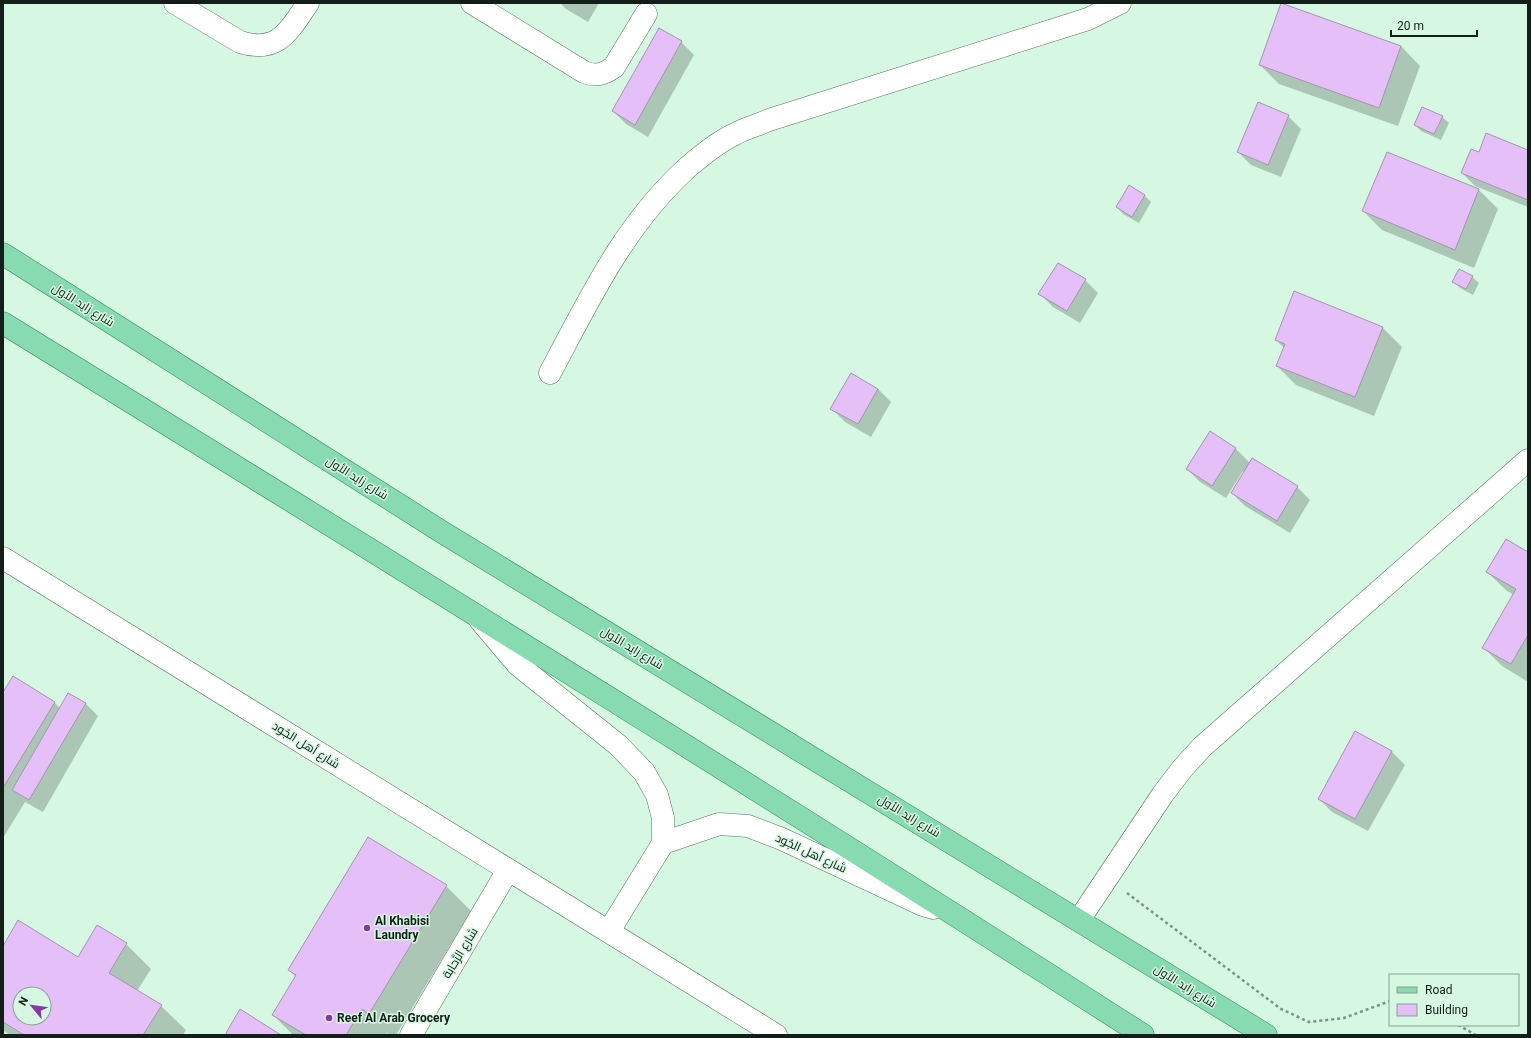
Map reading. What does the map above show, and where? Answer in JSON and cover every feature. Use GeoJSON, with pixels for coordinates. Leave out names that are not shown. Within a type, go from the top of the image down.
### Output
{"type":"FeatureCollection","features":[{"type":"Feature","properties":{"kind":"main road","name":"شارع زايد الأول"},"geometry":{"type":"LineString","coordinates":[[3,254],[442,532],[1266,1035]]}},
{"type":"Feature","properties":{"kind":"main road"},"geometry":{"type":"LineString","coordinates":[[3,322],[954,914],[1143,1035]]}},
{"type":"Feature","properties":{"kind":"street"},"geometry":{"type":"LineString","coordinates":[[175,3],[240,42],[252,46],[264,45],[276,41],[287,33],[308,3]]}},
{"type":"Feature","properties":{"kind":"street"},"geometry":{"type":"LineString","coordinates":[[472,3],[591,75],[607,72],[614,67],[646,14]]}},
{"type":"Feature","properties":{"kind":"street"},"geometry":{"type":"LineString","coordinates":[[550,373],[605,270],[626,238],[648,208],[675,179],[704,153],[734,134],[769,120],[1088,19],[1120,3]]}},
{"type":"Feature","properties":{"kind":"street"},"geometry":{"type":"LineString","coordinates":[[1079,920],[1163,794],[1182,769],[1202,747],[1528,460]]}},
{"type":"Feature","properties":{"kind":"street","name":"شارع أهل الجُود"},"geometry":{"type":"LineString","coordinates":[[3,558],[776,1035]]}},
{"type":"Feature","properties":{"kind":"street"},"geometry":{"type":"LineString","coordinates":[[478,617],[518,665],[618,745],[644,772],[657,795],[663,818],[663,843],[609,931]]}},
{"type":"Feature","properties":{"kind":"street","name":"شارع أهل الجُود"},"geometry":{"type":"LineString","coordinates":[[663,843],[719,824],[748,826],[782,839],[923,905],[954,914]]}},
{"type":"Feature","properties":{"kind":"street","name":"شارع الرَّحابة"},"geometry":{"type":"LineString","coordinates":[[411,1035],[508,870]]}},
{"type":"Feature","properties":{"kind":"path"},"geometry":{"type":"LineString","coordinates":[[1107,878],[1281,1009],[1309,1022],[1344,1018],[1389,1001]]}},
{"type":"Feature","properties":{"kind":"path"},"geometry":{"type":"LineString","coordinates":[[1460,1026],[1476,1035]]}},
{"type":"Feature","properties":{"kind":"building"},"geometry":{"type":"Polygon","coordinates":[[[1281,3],[1401,46],[1379,108],[1259,65],[1281,3]]]}},
{"type":"Feature","properties":{"kind":"building"},"geometry":{"type":"Polygon","coordinates":[[[659,28],[682,41],[635,125],[612,111],[659,28]]]}},
{"type":"Feature","properties":{"kind":"building"},"geometry":{"type":"Polygon","coordinates":[[[1258,102],[1289,115],[1268,165],[1237,152],[1258,102]]]}},
{"type":"Feature","properties":{"kind":"building"},"geometry":{"type":"Polygon","coordinates":[[[1422,107],[1443,116],[1434,134],[1414,125],[1422,107]]]}},
{"type":"Feature","properties":{"kind":"building"},"geometry":{"type":"Polygon","coordinates":[[[1486,133],[1528,150],[1528,200],[1461,173],[1471,149],[1479,152],[1486,133]]]}},
{"type":"Feature","properties":{"kind":"building"},"geometry":{"type":"Polygon","coordinates":[[[1387,152],[1479,189],[1455,250],[1362,211],[1387,152]]]}},
{"type":"Feature","properties":{"kind":"building"},"geometry":{"type":"Polygon","coordinates":[[[1129,185],[1145,195],[1132,217],[1116,207],[1129,185]]]}},
{"type":"Feature","properties":{"kind":"building"},"geometry":{"type":"Polygon","coordinates":[[[1058,263],[1086,279],[1067,311],[1038,294],[1058,263]]]}},
{"type":"Feature","properties":{"kind":"building"},"geometry":{"type":"Polygon","coordinates":[[[1459,269],[1473,276],[1466,289],[1452,282],[1459,269]]]}},
{"type":"Feature","properties":{"kind":"building"},"geometry":{"type":"Polygon","coordinates":[[[1294,291],[1383,327],[1355,397],[1276,366],[1285,344],[1275,340],[1294,291]]]}},
{"type":"Feature","properties":{"kind":"building"},"geometry":{"type":"Polygon","coordinates":[[[851,373],[878,389],[858,424],[830,409],[851,373]]]}},
{"type":"Feature","properties":{"kind":"building"},"geometry":{"type":"Polygon","coordinates":[[[1210,431],[1236,448],[1212,486],[1186,469],[1210,431]]]}},
{"type":"Feature","properties":{"kind":"building"},"geometry":{"type":"Polygon","coordinates":[[[1252,458],[1298,486],[1277,521],[1231,493],[1252,458]]]}},
{"type":"Feature","properties":{"kind":"building"},"geometry":{"type":"Polygon","coordinates":[[[1506,539],[1528,552],[1528,635],[1511,664],[1482,648],[1516,589],[1486,572],[1506,539]]]}},
{"type":"Feature","properties":{"kind":"building"},"geometry":{"type":"Polygon","coordinates":[[[13,676],[55,702],[3,788],[3,692],[13,676]]]}},
{"type":"Feature","properties":{"kind":"building"},"geometry":{"type":"Polygon","coordinates":[[[68,693],[86,703],[29,800],[12,790],[68,693]]]}},
{"type":"Feature","properties":{"kind":"building"},"geometry":{"type":"Polygon","coordinates":[[[1355,731],[1392,751],[1355,819],[1318,799],[1355,731]]]}},
{"type":"Feature","properties":{"kind":"building","name":"Al Khabisi Laundry"},"geometry":{"type":"Polygon","coordinates":[[[368,837],[447,885],[369,1014],[362,1009],[346,1035],[306,1035],[272,1015],[296,975],[288,970],[368,837]]]}},
{"type":"Feature","properties":{"kind":"building"},"geometry":{"type":"Polygon","coordinates":[[[18,920],[78,957],[97,925],[127,943],[109,973],[162,1005],[143,1035],[24,1035],[3,1022],[3,946],[18,920]]]}},
{"type":"Feature","properties":{"kind":"building"},"geometry":{"type":"Polygon","coordinates":[[[240,1009],[281,1035],[229,1035],[226,1033],[240,1009]]]}},
{"type":"Feature","properties":{"kind":"place","name":"Al Khabisi Laundry"},"geometry":{"type":"Point","coordinates":[367,928]}},
{"type":"Feature","properties":{"kind":"place","name":"Reef Al Arab Grocery"},"geometry":{"type":"Point","coordinates":[329,1018]}}]}
